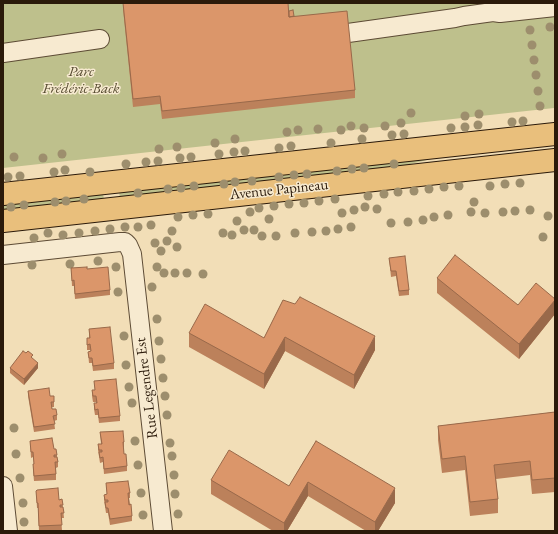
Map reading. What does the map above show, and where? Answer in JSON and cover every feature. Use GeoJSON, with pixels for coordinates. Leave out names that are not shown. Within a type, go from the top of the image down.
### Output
{"type":"FeatureCollection","features":[{"type":"Feature","properties":{"kind":"main road","name":"Avenue Papineau"},"geometry":{"type":"LineString","coordinates":[[3,194],[555,134]]}},
{"type":"Feature","properties":{"kind":"main road","name":"Avenue Papineau"},"geometry":{"type":"LineString","coordinates":[[3,221],[555,160]]}},
{"type":"Feature","properties":{"kind":"street"},"geometry":{"type":"LineString","coordinates":[[348,33],[493,12],[500,13],[555,7]]}},
{"type":"Feature","properties":{"kind":"street"},"geometry":{"type":"LineString","coordinates":[[3,53],[100,39]]}},
{"type":"Feature","properties":{"kind":"street","name":"Rue Legendre Est"},"geometry":{"type":"LineString","coordinates":[[3,255],[120,242],[125,242],[128,245],[132,258],[162,531]]}},
{"type":"Feature","properties":{"kind":"street"},"geometry":{"type":"LineString","coordinates":[[3,486],[8,531]]}},
{"type":"Feature","properties":{"kind":"green space","name":"Parc Frédéric-Back"},"geometry":{"type":"Polygon","coordinates":[[[3,3],[555,3],[555,111],[554,108],[3,168],[3,3]]]}},
{"type":"Feature","properties":{"kind":"green space"},"geometry":{"type":"Polygon","coordinates":[[[431,159],[394,168],[120,199],[119,191],[431,159]]]}},
{"type":"Feature","properties":{"kind":"green space"},"geometry":{"type":"Polygon","coordinates":[[[103,193],[104,200],[3,211],[3,203],[103,193]]]}},
{"type":"Feature","properties":{"kind":"building"},"geometry":{"type":"Polygon","coordinates":[[[123,3],[288,3],[289,17],[347,11],[355,90],[162,111],[160,96],[133,99],[123,3]]]}},
{"type":"Feature","properties":{"kind":"building"},"geometry":{"type":"Polygon","coordinates":[[[293,10],[294,16],[289,17],[289,11],[293,10]]]}},
{"type":"Feature","properties":{"kind":"building"},"geometry":{"type":"Polygon","coordinates":[[[455,255],[518,305],[536,283],[555,300],[519,344],[437,278],[455,255]]]}},
{"type":"Feature","properties":{"kind":"building"},"geometry":{"type":"Polygon","coordinates":[[[405,256],[409,290],[399,291],[396,271],[391,271],[389,258],[405,256]]]}},
{"type":"Feature","properties":{"kind":"building"},"geometry":{"type":"Polygon","coordinates":[[[87,267],[87,269],[108,267],[110,290],[75,294],[71,268],[87,267]]]}},
{"type":"Feature","properties":{"kind":"building"},"geometry":{"type":"Polygon","coordinates":[[[300,297],[375,336],[354,375],[285,337],[264,374],[189,333],[205,304],[264,338],[283,300],[295,304],[300,297]]]}},
{"type":"Feature","properties":{"kind":"building"},"geometry":{"type":"Polygon","coordinates":[[[110,327],[114,363],[93,366],[92,358],[89,358],[88,352],[91,351],[90,344],[87,345],[87,338],[90,338],[89,329],[110,327]]]}},
{"type":"Feature","properties":{"kind":"building"},"geometry":{"type":"Polygon","coordinates":[[[23,351],[26,353],[28,351],[33,355],[31,357],[38,363],[24,379],[10,368],[23,351]]]}},
{"type":"Feature","properties":{"kind":"building"},"geometry":{"type":"Polygon","coordinates":[[[116,379],[120,416],[99,418],[98,409],[95,410],[94,403],[97,403],[96,396],[93,396],[92,390],[95,390],[94,381],[116,379]]]}},
{"type":"Feature","properties":{"kind":"building"},"geometry":{"type":"Polygon","coordinates":[[[49,388],[50,396],[54,396],[54,402],[51,402],[52,409],[56,409],[57,415],[53,416],[55,424],[34,427],[28,391],[49,388]]]}},
{"type":"Feature","properties":{"kind":"building"},"geometry":{"type":"Polygon","coordinates":[[[555,412],[555,478],[532,480],[530,461],[494,465],[498,499],[470,502],[465,456],[442,459],[438,426],[555,412]]]}},
{"type":"Feature","properties":{"kind":"building"},"geometry":{"type":"Polygon","coordinates":[[[123,431],[124,454],[126,454],[127,466],[104,469],[103,457],[100,458],[99,452],[102,452],[102,450],[99,450],[98,444],[102,444],[100,432],[123,431]]]}},
{"type":"Feature","properties":{"kind":"building"},"geometry":{"type":"Polygon","coordinates":[[[52,438],[57,455],[54,455],[54,457],[57,457],[58,462],[55,462],[56,474],[34,476],[33,452],[31,452],[30,441],[52,438]]]}},
{"type":"Feature","properties":{"kind":"building"},"geometry":{"type":"Polygon","coordinates":[[[316,441],[395,488],[375,522],[308,482],[284,523],[211,480],[229,450],[289,486],[316,441]]]}},
{"type":"Feature","properties":{"kind":"building"},"geometry":{"type":"Polygon","coordinates":[[[128,481],[130,493],[128,493],[129,505],[131,504],[132,516],[110,519],[105,502],[108,502],[108,500],[105,500],[104,495],[107,494],[106,483],[128,481]]]}},
{"type":"Feature","properties":{"kind":"building"},"geometry":{"type":"Polygon","coordinates":[[[58,488],[59,500],[62,499],[63,505],[60,505],[60,507],[63,507],[64,513],[61,513],[62,525],[39,526],[36,491],[58,488]]]}}]}
